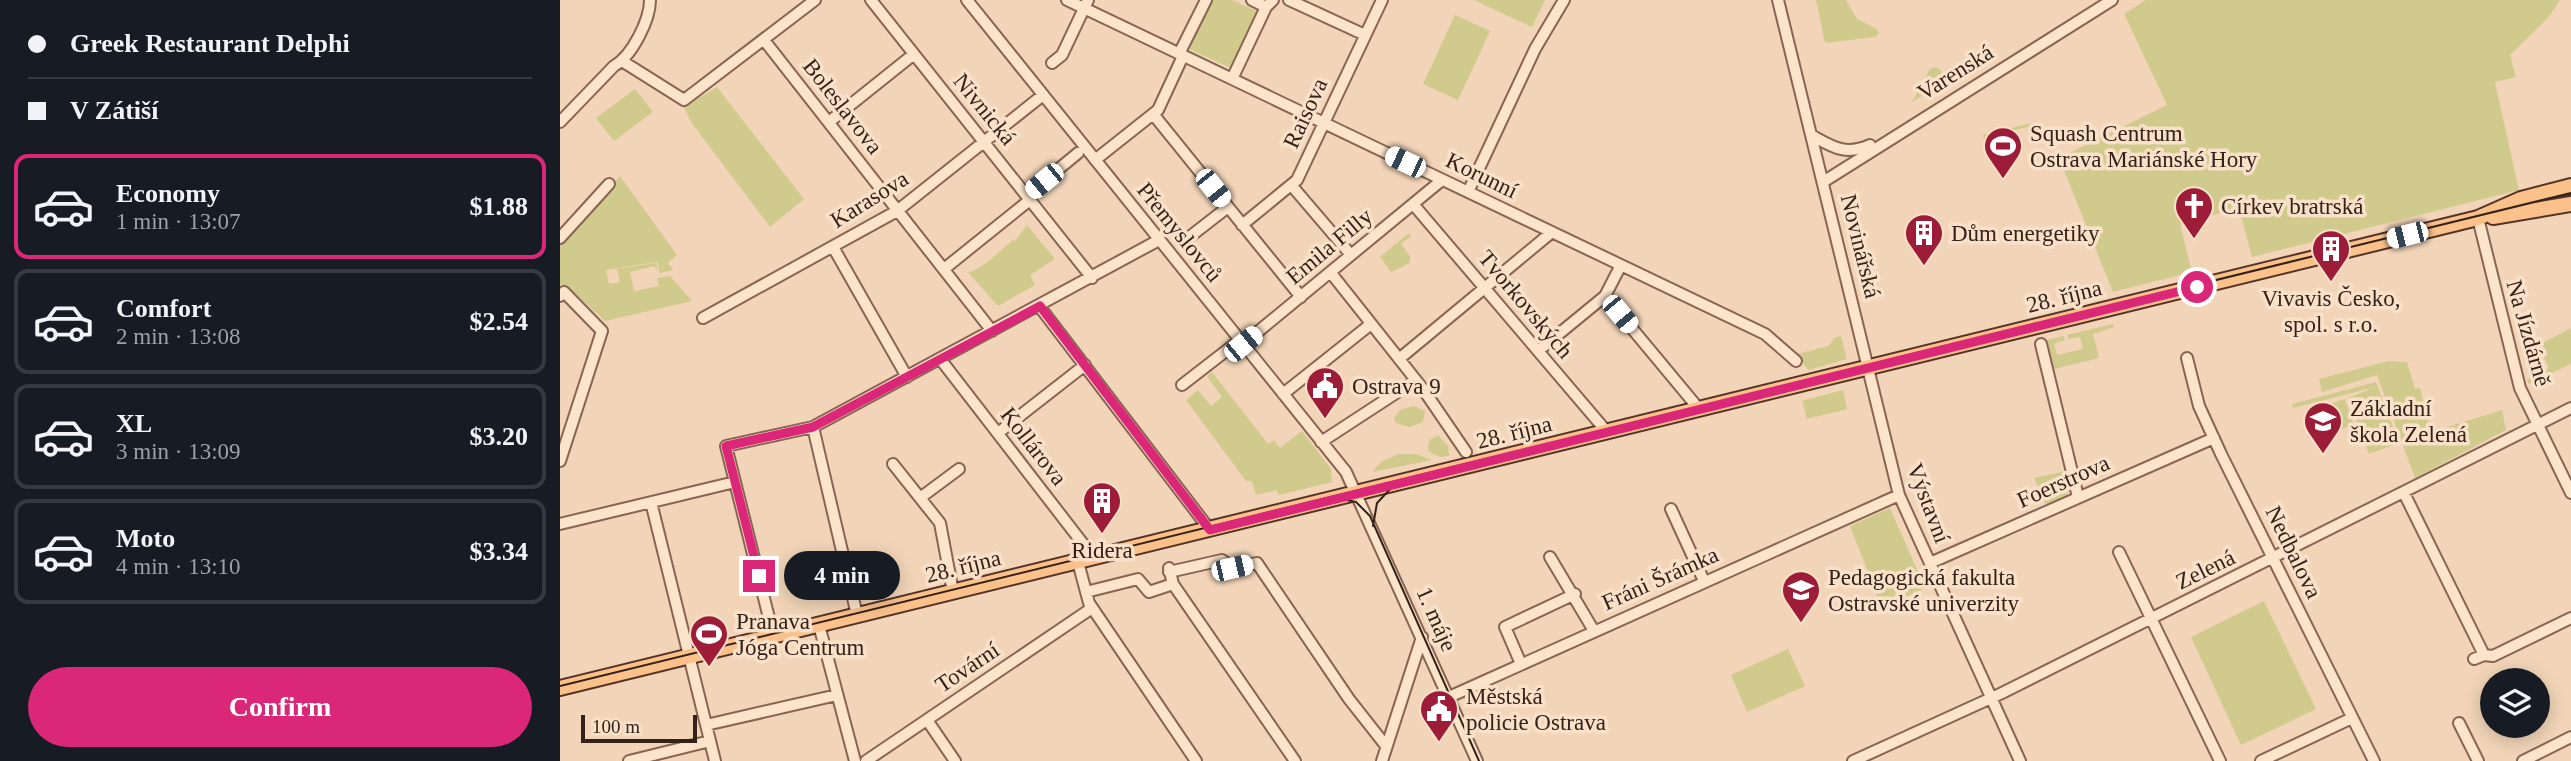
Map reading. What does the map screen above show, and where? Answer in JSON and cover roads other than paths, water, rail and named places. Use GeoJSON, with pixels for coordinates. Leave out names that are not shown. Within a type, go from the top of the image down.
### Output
{"type":"FeatureCollection","features":[{"type":"Feature","properties":{"kind":"main road","name":"28. října"},"geometry":{"type":"LineString","coordinates":[[2478,218],[2521,200],[2571,186]]}},
{"type":"Feature","properties":{"kind":"main road","name":"28. října"},"geometry":{"type":"LineString","coordinates":[[560,688],[2478,218],[2571,204]]}},
{"type":"Feature","properties":{"kind":"street"},"geometry":{"type":"LineString","coordinates":[[560,122],[622,61],[649,14],[650,0]]}},
{"type":"Feature","properties":{"kind":"street"},"geometry":{"type":"LineString","coordinates":[[622,61],[680,100],[698,91],[816,0]]}},
{"type":"Feature","properties":{"kind":"street","name":"Nivnická"},"geometry":{"type":"LineString","coordinates":[[871,0],[1092,278]]}},
{"type":"Feature","properties":{"kind":"street","name":"Přemyslovců"},"geometry":{"type":"LineString","coordinates":[[967,0],[1346,472],[1358,493]]}},
{"type":"Feature","properties":{"kind":"street","name":"Korunní"},"geometry":{"type":"LineString","coordinates":[[1067,0],[1086,4],[1181,55],[1765,334],[1796,360]]}},
{"type":"Feature","properties":{"kind":"street"},"geometry":{"type":"LineString","coordinates":[[1095,160],[1153,114],[1206,0]]}},
{"type":"Feature","properties":{"kind":"street"},"geometry":{"type":"LineString","coordinates":[[1231,79],[1269,3],[1252,0]]}},
{"type":"Feature","properties":{"kind":"street"},"geometry":{"type":"LineString","coordinates":[[1289,0],[1365,36]]}},
{"type":"Feature","properties":{"kind":"street","name":"Raisova"},"geometry":{"type":"LineString","coordinates":[[1242,225],[1292,186],[1382,0]]}},
{"type":"Feature","properties":{"kind":"street"},"geometry":{"type":"LineString","coordinates":[[1468,192],[1535,49],[1564,0]]}},
{"type":"Feature","properties":{"kind":"street","name":"Novinářská"},"geometry":{"type":"LineString","coordinates":[[1778,0],[1869,368]]}},
{"type":"Feature","properties":{"kind":"street","name":"Varenská"},"geometry":{"type":"LineString","coordinates":[[1823,182],[2112,0]]}},
{"type":"Feature","properties":{"kind":"street"},"geometry":{"type":"LineString","coordinates":[[1052,64],[1062,55],[1086,4]]}},
{"type":"Feature","properties":{"kind":"street","name":"Boleslavova"},"geometry":{"type":"LineString","coordinates":[[765,40],[992,331]]}},
{"type":"Feature","properties":{"kind":"street"},"geometry":{"type":"LineString","coordinates":[[829,121],[914,54]]}},
{"type":"Feature","properties":{"kind":"street","name":"Karasova"},"geometry":{"type":"LineString","coordinates":[[703,318],[897,211],[1043,95]]}},
{"type":"Feature","properties":{"kind":"street"},"geometry":{"type":"LineString","coordinates":[[1153,114],[1301,298]]}},
{"type":"Feature","properties":{"kind":"street"},"geometry":{"type":"LineString","coordinates":[[1811,135],[1842,151],[1855,151],[1901,131]]}},
{"type":"Feature","properties":{"kind":"street"},"geometry":{"type":"LineString","coordinates":[[944,269],[1078,153]]}},
{"type":"Feature","properties":{"kind":"street","name":"Emila Filly"},"geometry":{"type":"LineString","coordinates":[[1182,385],[1301,298],[1442,180]]}},
{"type":"Feature","properties":{"kind":"street"},"geometry":{"type":"LineString","coordinates":[[560,239],[609,184]]}},
{"type":"Feature","properties":{"kind":"street"},"geometry":{"type":"LineString","coordinates":[[1292,186],[1351,256]]}},
{"type":"Feature","properties":{"kind":"street","name":"Tvorkovských"},"geometry":{"type":"LineString","coordinates":[[1413,204],[1607,432]]}},
{"type":"Feature","properties":{"kind":"street"},"geometry":{"type":"LineString","coordinates":[[1183,242],[1228,207]]}},
{"type":"Feature","properties":{"kind":"street","name":"Na Jízdárně"},"geometry":{"type":"LineString","coordinates":[[2478,218],[2512,362],[2537,426],[2571,493]]}},
{"type":"Feature","properties":{"kind":"street"},"geometry":{"type":"LineString","coordinates":[[1399,359],[1552,232]]}},
{"type":"Feature","properties":{"kind":"street"},"geometry":{"type":"LineString","coordinates":[[771,622],[726,446],[813,427],[1159,240]]}},
{"type":"Feature","properties":{"kind":"street"},"geometry":{"type":"LineString","coordinates":[[834,247],[906,377]]}},
{"type":"Feature","properties":{"kind":"street"},"geometry":{"type":"LineString","coordinates":[[1538,351],[1605,296],[1621,265]]}},
{"type":"Feature","properties":{"kind":"street"},"geometry":{"type":"LineString","coordinates":[[1331,273],[1416,380],[1466,452]]}},
{"type":"Feature","properties":{"kind":"street"},"geometry":{"type":"LineString","coordinates":[[560,461],[603,331],[562,294]]}},
{"type":"Feature","properties":{"kind":"street"},"geometry":{"type":"LineString","coordinates":[[1605,296],[1699,409]]}},
{"type":"Feature","properties":{"kind":"street"},"geometry":{"type":"LineString","coordinates":[[1040,306],[1210,530]]}},
{"type":"Feature","properties":{"kind":"street"},"geometry":{"type":"LineString","coordinates":[[1283,394],[1371,324]]}},
{"type":"Feature","properties":{"kind":"street"},"geometry":{"type":"LineString","coordinates":[[2041,344],[2078,497]]}},
{"type":"Feature","properties":{"kind":"street","name":"Nedbalova"},"geometry":{"type":"LineString","coordinates":[[2187,358],[2199,406],[2374,761]]}},
{"type":"Feature","properties":{"kind":"street","name":"Kollárova"},"geometry":{"type":"LineString","coordinates":[[941,360],[1094,558]]}},
{"type":"Feature","properties":{"kind":"street"},"geometry":{"type":"LineString","coordinates":[[998,433],[1085,365]]}},
{"type":"Feature","properties":{"kind":"street","name":"Výstavní"},"geometry":{"type":"LineString","coordinates":[[1869,368],[1895,497],[1930,563],[2020,761]]}},
{"type":"Feature","properties":{"kind":"street"},"geometry":{"type":"LineString","coordinates":[[1321,442],[1416,380]]}},
{"type":"Feature","properties":{"kind":"street","name":"Zelená"},"geometry":{"type":"LineString","coordinates":[[1853,761],[1991,698],[2275,559],[2571,408]]}},
{"type":"Feature","properties":{"kind":"street"},"geometry":{"type":"LineString","coordinates":[[813,427],[857,615]]}},
{"type":"Feature","properties":{"kind":"street","name":"Foerstrova"},"geometry":{"type":"LineString","coordinates":[[1930,563],[2214,438]]}},
{"type":"Feature","properties":{"kind":"street"},"geometry":{"type":"LineString","coordinates":[[892,464],[940,524],[953,592]]}},
{"type":"Feature","properties":{"kind":"street"},"geometry":{"type":"LineString","coordinates":[[920,498],[959,469]]}},
{"type":"Feature","properties":{"kind":"street"},"geometry":{"type":"LineString","coordinates":[[560,524],[735,482]]}},
{"type":"Feature","properties":{"kind":"street","name":"1. máje"},"geometry":{"type":"LineString","coordinates":[[1358,493],[1449,697],[1473,760]]}},
{"type":"Feature","properties":{"kind":"street"},"geometry":{"type":"LineString","coordinates":[[2404,494],[2479,657],[2493,656],[2571,618]]}},
{"type":"Feature","properties":{"kind":"street","name":"Fráni Šrámka"},"geometry":{"type":"LineString","coordinates":[[1449,697],[1895,497]]}},
{"type":"Feature","properties":{"kind":"street"},"geometry":{"type":"LineString","coordinates":[[651,502],[715,761]]}},
{"type":"Feature","properties":{"kind":"street"},"geometry":{"type":"LineString","coordinates":[[1671,509],[1704,581]]}},
{"type":"Feature","properties":{"kind":"street"},"geometry":{"type":"LineString","coordinates":[[2119,552],[2220,761]]}},
{"type":"Feature","properties":{"kind":"street"},"geometry":{"type":"LineString","coordinates":[[1550,557],[1575,594],[1594,631]]}},
{"type":"Feature","properties":{"kind":"street"},"geometry":{"type":"LineString","coordinates":[[1295,761],[1173,584],[1169,569],[1222,560],[1232,568],[1256,563],[1349,699],[1387,746]]}},
{"type":"Feature","properties":{"kind":"street"},"geometry":{"type":"LineString","coordinates":[[1078,562],[1092,608],[1196,761]]}},
{"type":"Feature","properties":{"kind":"street"},"geometry":{"type":"LineString","coordinates":[[1086,592],[1138,579],[1149,592],[1173,584]]}},
{"type":"Feature","properties":{"kind":"street"},"geometry":{"type":"LineString","coordinates":[[1521,664],[1505,626],[1575,594]]}},
{"type":"Feature","properties":{"kind":"street","name":"Tovární"},"geometry":{"type":"LineString","coordinates":[[866,761],[1092,608]]}},
{"type":"Feature","properties":{"kind":"street"},"geometry":{"type":"LineString","coordinates":[[819,625],[855,761]]}},
{"type":"Feature","properties":{"kind":"street"},"geometry":{"type":"LineString","coordinates":[[1382,761],[1422,637]]}},
{"type":"Feature","properties":{"kind":"street"},"geometry":{"type":"LineString","coordinates":[[706,725],[837,695]]}},
{"type":"Feature","properties":{"kind":"street"},"geometry":{"type":"LineString","coordinates":[[2261,761],[2352,718]]}},
{"type":"Feature","properties":{"kind":"street"},"geometry":{"type":"LineString","coordinates":[[927,720],[955,761]]}},
{"type":"Feature","properties":{"kind":"street"},"geometry":{"type":"LineString","coordinates":[[2459,723],[2478,761]]}},
{"type":"Feature","properties":{"kind":"street"},"geometry":{"type":"LineString","coordinates":[[2523,761],[2571,737]]}},
{"type":"Feature","properties":{"kind":"street"},"geometry":{"type":"LineString","coordinates":[[629,761],[710,741]]}},
{"type":"Feature","properties":{"kind":"tram line"},"geometry":{"type":"LineString","coordinates":[[560,686],[2571,193]]}},
{"type":"Feature","properties":{"kind":"tram line"},"geometry":{"type":"LineString","coordinates":[[1373,526],[1377,503],[1394,485]]}},
{"type":"Feature","properties":{"kind":"tram line"},"geometry":{"type":"LineString","coordinates":[[1337,498],[1356,502],[1370,516],[1479,761]]}},
{"type":"Feature","properties":{"kind":"place","name":"Squash Centrum Ostrava Mariánské Hory"},"geometry":{"type":"Point","coordinates":[2003,180]}},
{"type":"Feature","properties":{"kind":"place","name":"Církev bratrská"},"geometry":{"type":"Point","coordinates":[2194,240]}},
{"type":"Feature","properties":{"kind":"place","name":"Dům energetiky"},"geometry":{"type":"Point","coordinates":[1924,267]}},
{"type":"Feature","properties":{"kind":"place","name":"Vivavis Česko, spol. s r.o."},"geometry":{"type":"Point","coordinates":[2331,283]}},
{"type":"Feature","properties":{"kind":"place","name":"Ostrava 9"},"geometry":{"type":"Point","coordinates":[1325,420]}},
{"type":"Feature","properties":{"kind":"place","name":"Základní škola Zelená"},"geometry":{"type":"Point","coordinates":[2323,455]}},
{"type":"Feature","properties":{"kind":"place","name":"Ridera"},"geometry":{"type":"Point","coordinates":[1102,535]}},
{"type":"Feature","properties":{"kind":"place","name":"Pedagogická fakulta Ostravské univerzity"},"geometry":{"type":"Point","coordinates":[1801,624]}},
{"type":"Feature","properties":{"kind":"place","name":"Pranava Jóga Centrum"},"geometry":{"type":"Point","coordinates":[709,668]}},
{"type":"Feature","properties":{"kind":"place","name":"Městská policie Ostrava"},"geometry":{"type":"Point","coordinates":[1439,743]}}]}
